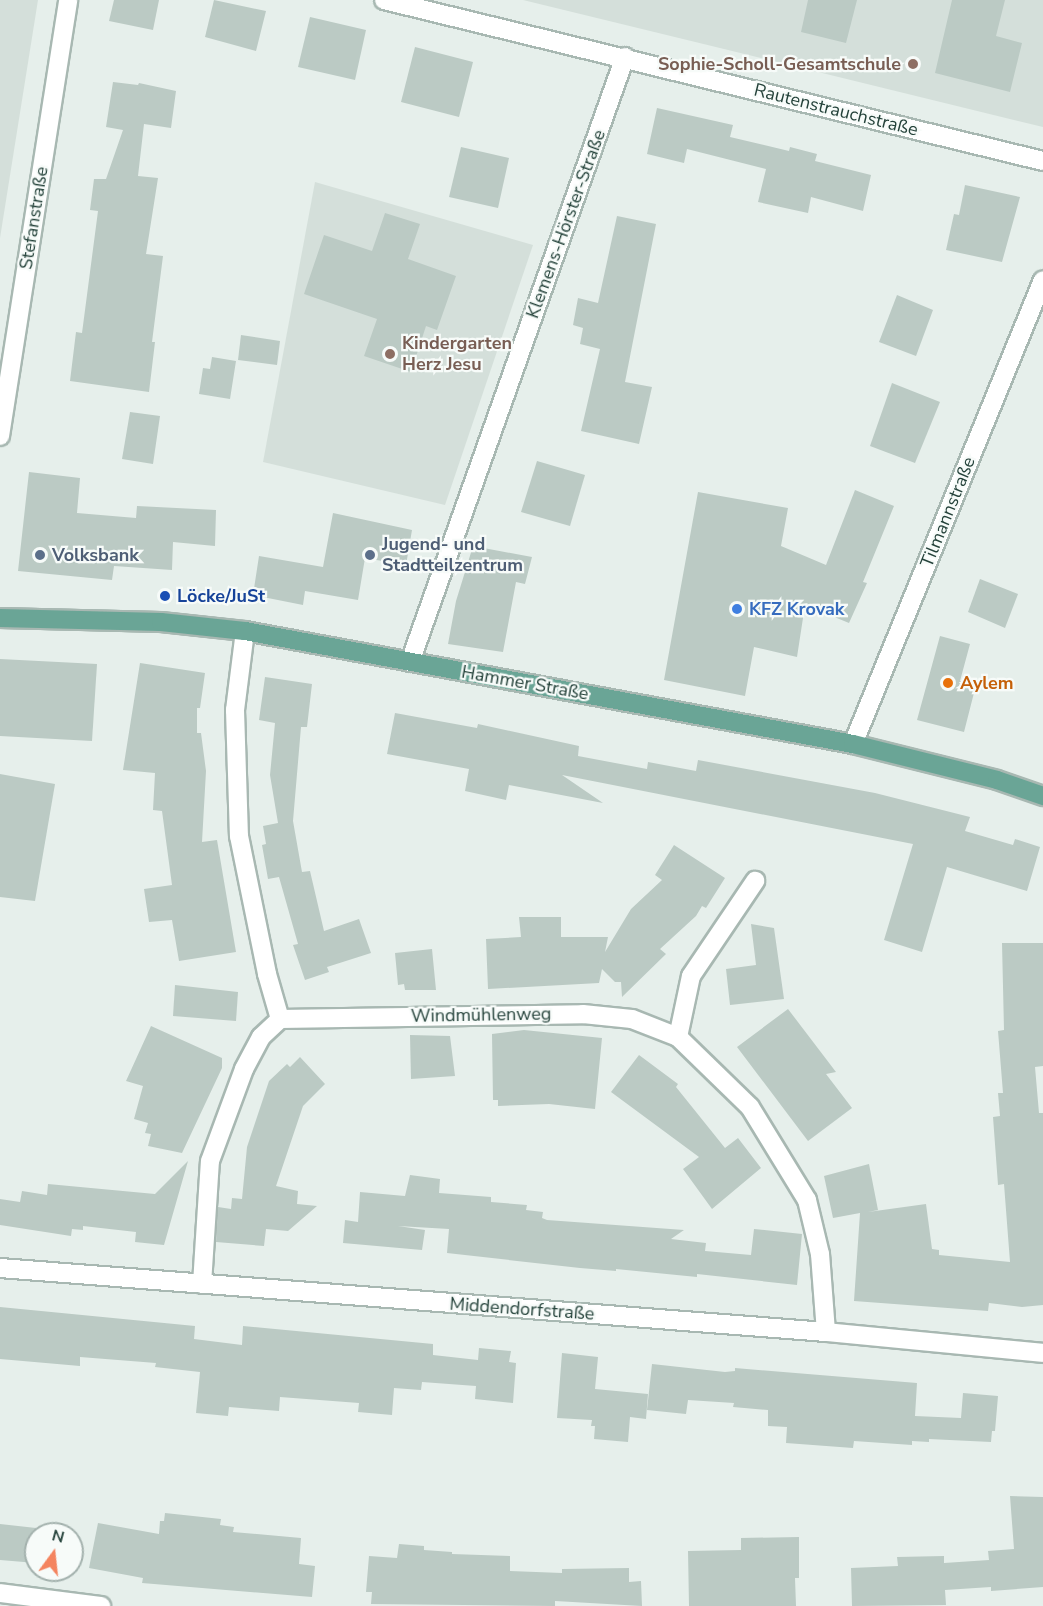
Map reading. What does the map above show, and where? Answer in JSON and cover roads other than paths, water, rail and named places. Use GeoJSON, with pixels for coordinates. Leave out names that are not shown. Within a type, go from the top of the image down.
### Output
{"type":"FeatureCollection","features":[{"type":"Feature","properties":{"kind":"main road","name":"Hammer Straße"},"geometry":{"type":"LineString","coordinates":[[0,618],[161,622],[245,631],[853,744],[997,780],[1043,796]]}},
{"type":"Feature","properties":{"kind":"street","name":"Stefanstraße"},"geometry":{"type":"LineString","coordinates":[[0,436],[68,0]]}},
{"type":"Feature","properties":{"kind":"street","name":"Rautenstrauchstraße"},"geometry":{"type":"LineString","coordinates":[[384,0],[625,57],[1043,161]]}},
{"type":"Feature","properties":{"kind":"street","name":"Klemens-Hörster-Straße"},"geometry":{"type":"LineString","coordinates":[[410,662],[625,57]]}},
{"type":"Feature","properties":{"kind":"street","name":"Tilmannstraße"},"geometry":{"type":"LineString","coordinates":[[853,744],[1043,280]]}},
{"type":"Feature","properties":{"kind":"street"},"geometry":{"type":"LineString","coordinates":[[202,1284],[210,1161],[244,1069],[261,1036],[280,1019],[267,974],[240,836],[235,710],[245,631]]}},
{"type":"Feature","properties":{"kind":"street"},"geometry":{"type":"LineString","coordinates":[[678,1037],[691,976],[755,881]]}},
{"type":"Feature","properties":{"kind":"street","name":"Windmühlenweg"},"geometry":{"type":"LineString","coordinates":[[280,1019],[583,1014],[633,1019],[678,1037],[750,1107],[807,1200],[820,1254],[826,1332]]}},
{"type":"Feature","properties":{"kind":"street","name":"Middendorfstraße"},"geometry":{"type":"LineString","coordinates":[[0,1268],[826,1332],[1043,1353]]}},
{"type":"Feature","properties":{"kind":"street"},"geometry":{"type":"LineString","coordinates":[[0,1593],[100,1606]]}},
{"type":"Feature","properties":{"kind":"place","name":"Sophie-Scholl-Gesamtschule"},"geometry":{"type":"Point","coordinates":[913,64]}},
{"type":"Feature","properties":{"kind":"place","name":"Kindergarten Herz Jesu"},"geometry":{"type":"Point","coordinates":[390,354]}},
{"type":"Feature","properties":{"kind":"place","name":"Volksbank"},"geometry":{"type":"Point","coordinates":[40,555]}},
{"type":"Feature","properties":{"kind":"place","name":"Jugend- und Stadtteilzentrum"},"geometry":{"type":"Point","coordinates":[370,555]}},
{"type":"Feature","properties":{"kind":"place","name":"Löcke/JuSt"},"geometry":{"type":"Point","coordinates":[165,596]}},
{"type":"Feature","properties":{"kind":"place","name":"KFZ Krovak"},"geometry":{"type":"Point","coordinates":[737,609]}},
{"type":"Feature","properties":{"kind":"place","name":"Aylem"},"geometry":{"type":"Point","coordinates":[948,683]}}]}
